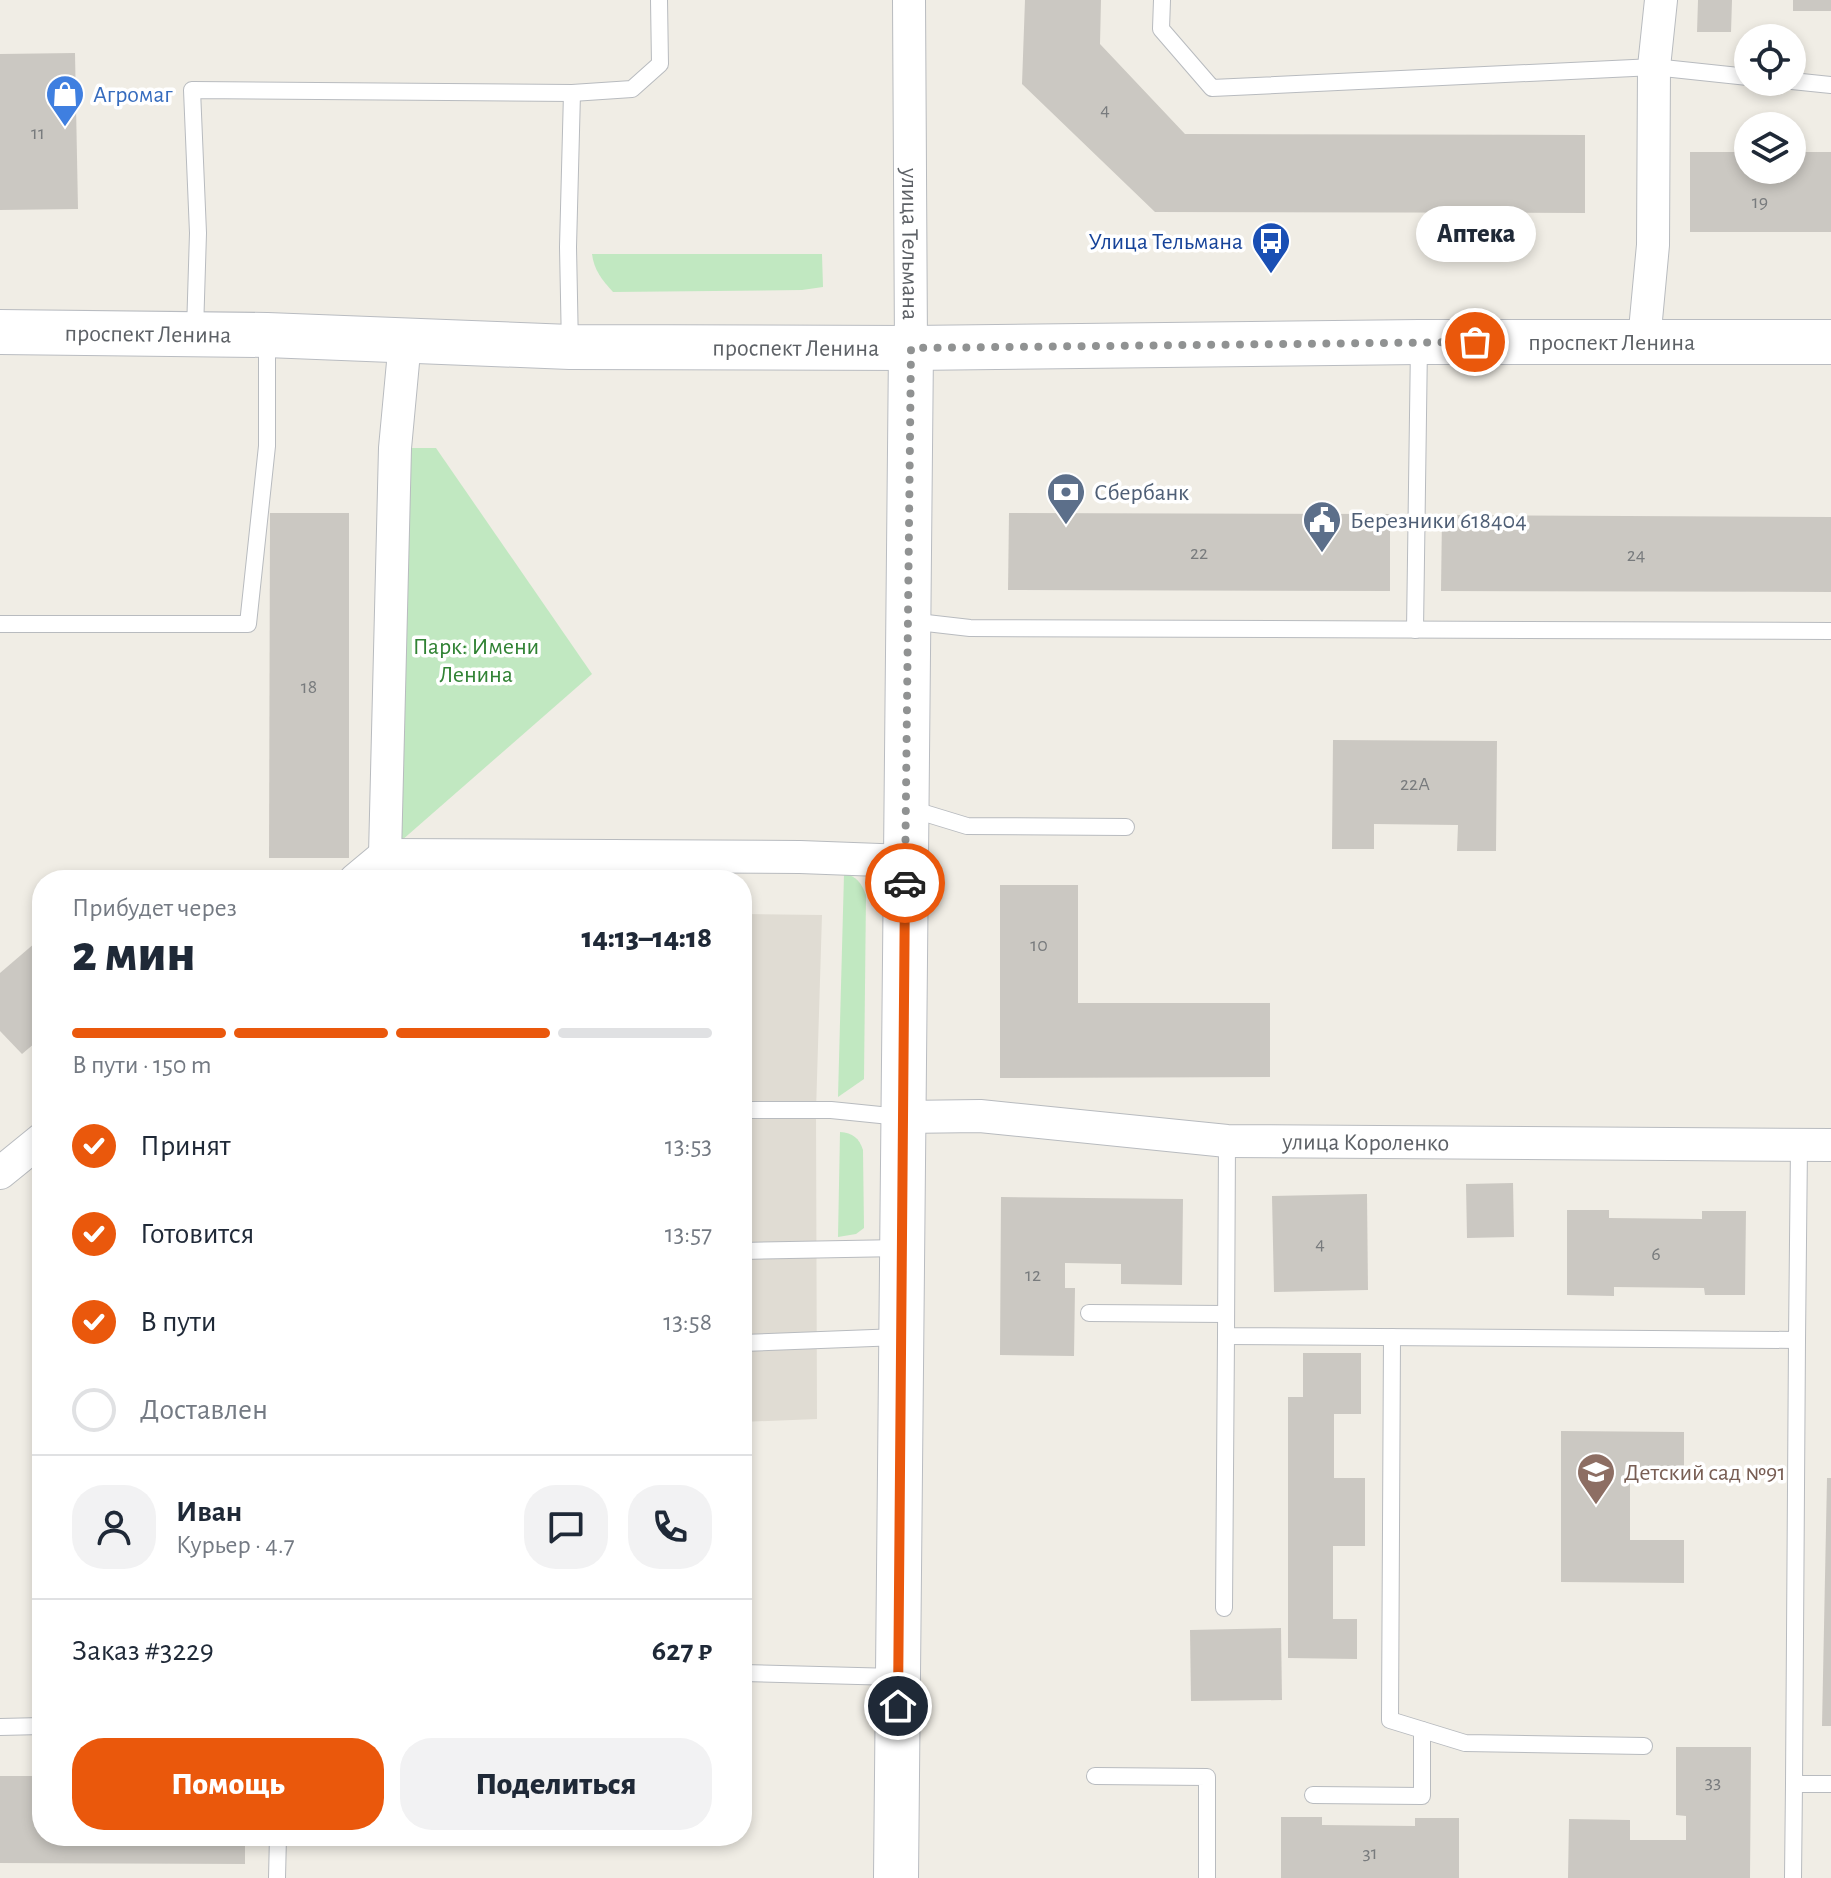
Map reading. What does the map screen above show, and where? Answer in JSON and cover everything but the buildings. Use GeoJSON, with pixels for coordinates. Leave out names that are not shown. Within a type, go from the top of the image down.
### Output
{"type":"FeatureCollection","features":[{"type":"Feature","properties":{"kind":"main road","name":"проспект Ленина"},"geometry":{"type":"LineString","coordinates":[[0,332],[267,335],[570,347],[1831,342]]}},
{"type":"Feature","properties":{"kind":"main road","name":"улица Тельмана"},"geometry":{"type":"LineString","coordinates":[[896,1878],[911,348]]}},
{"type":"Feature","properties":{"kind":"street","name":"улица Тельмана"},"geometry":{"type":"LineString","coordinates":[[909,0],[911,348]]}},
{"type":"Feature","properties":{"kind":"street"},"geometry":{"type":"LineString","coordinates":[[1644,341],[1653,245],[1654,67],[1661,0]]}},
{"type":"Feature","properties":{"kind":"street"},"geometry":{"type":"LineString","coordinates":[[385,855],[395,448],[405,341]]}},
{"type":"Feature","properties":{"kind":"street"},"geometry":{"type":"LineString","coordinates":[[367,870],[385,855],[800,857],[906,861]]}},
{"type":"Feature","properties":{"kind":"street","name":"улица Короленко"},"geometry":{"type":"LineString","coordinates":[[903,1117],[980,1116],[1227,1141],[1831,1145]]}},
{"type":"Feature","properties":{"kind":"street"},"geometry":{"type":"LineString","coordinates":[[0,1173],[32,1147]]}},
{"type":"Feature","properties":{"kind":"lane"},"geometry":{"type":"LineString","coordinates":[[195,334],[198,233],[192,90],[572,93],[632,89],[660,64],[659,0]]}},
{"type":"Feature","properties":{"kind":"lane"},"geometry":{"type":"LineString","coordinates":[[1162,0],[1161,29],[1212,88],[1654,67],[1734,76]]}},
{"type":"Feature","properties":{"kind":"lane"},"geometry":{"type":"LineString","coordinates":[[1806,82],[1831,85]]}},
{"type":"Feature","properties":{"kind":"lane"},"geometry":{"type":"LineString","coordinates":[[570,347],[568,247],[572,93]]}},
{"type":"Feature","properties":{"kind":"lane"},"geometry":{"type":"LineString","coordinates":[[0,624],[248,624],[267,446],[267,335]]}},
{"type":"Feature","properties":{"kind":"lane"},"geometry":{"type":"LineString","coordinates":[[1415,630],[1419,342]]}},
{"type":"Feature","properties":{"kind":"lane"},"geometry":{"type":"LineString","coordinates":[[908,620],[970,628],[1831,631]]}},
{"type":"Feature","properties":{"kind":"lane"},"geometry":{"type":"LineString","coordinates":[[906,807],[967,826],[1126,827]]}},
{"type":"Feature","properties":{"kind":"lane"},"geometry":{"type":"LineString","coordinates":[[752,1110],[831,1110],[903,1117]]}},
{"type":"Feature","properties":{"kind":"lane"},"geometry":{"type":"LineString","coordinates":[[1224,1608],[1227,1141]]}},
{"type":"Feature","properties":{"kind":"lane"},"geometry":{"type":"LineString","coordinates":[[1793,1878],[1799,1145]]}},
{"type":"Feature","properties":{"kind":"lane"},"geometry":{"type":"LineString","coordinates":[[752,1251],[902,1248]]}},
{"type":"Feature","properties":{"kind":"lane"},"geometry":{"type":"LineString","coordinates":[[1089,1313],[1226,1314]]}},
{"type":"Feature","properties":{"kind":"lane"},"geometry":{"type":"LineString","coordinates":[[1226,1336],[1797,1340]]}},
{"type":"Feature","properties":{"kind":"lane"},"geometry":{"type":"LineString","coordinates":[[752,1343],[901,1337]]}},
{"type":"Feature","properties":{"kind":"lane"},"geometry":{"type":"LineString","coordinates":[[1392,1337],[1390,1720],[1465,1743],[1644,1746]]}},
{"type":"Feature","properties":{"kind":"lane"},"geometry":{"type":"LineString","coordinates":[[752,1673],[898,1677]]}},
{"type":"Feature","properties":{"kind":"lane"},"geometry":{"type":"LineString","coordinates":[[0,1727],[32,1726]]}},
{"type":"Feature","properties":{"kind":"lane"},"geometry":{"type":"LineString","coordinates":[[1313,1795],[1422,1796],[1422,1730]]}},
{"type":"Feature","properties":{"kind":"lane"},"geometry":{"type":"LineString","coordinates":[[1095,1776],[1207,1777],[1207,1878]]}},
{"type":"Feature","properties":{"kind":"lane"},"geometry":{"type":"LineString","coordinates":[[1794,1784],[1831,1784]]}},
{"type":"Feature","properties":{"kind":"lane"},"geometry":{"type":"LineString","coordinates":[[277,1878],[278,1846]]}},
{"type":"Feature","properties":{"kind":"shaded area"},"geometry":{"type":"Polygon","coordinates":[[[752,914],[822,915],[816,1111],[817,1419],[752,1422],[752,914]]]}},
{"type":"Feature","properties":{"kind":"green space"},"geometry":{"type":"Polygon","coordinates":[[[592,254],[822,254],[823,287],[802,290],[613,292],[599,274],[592,254]]]}},
{"type":"Feature","properties":{"kind":"green space","name":"Парк: Имени Ленина"},"geometry":{"type":"Polygon","coordinates":[[[395,448],[436,448],[592,674],[385,855],[395,448]]]}},
{"type":"Feature","properties":{"kind":"green space"},"geometry":{"type":"Polygon","coordinates":[[[844,874],[858,881],[866,895],[864,1079],[838,1097],[844,874]]]}},
{"type":"Feature","properties":{"kind":"green space"},"geometry":{"type":"Polygon","coordinates":[[[840,1132],[855,1137],[863,1150],[864,1228],[856,1234],[838,1237],[840,1132]]]}},
{"type":"Feature","properties":{"kind":"way so far"},"geometry":{"type":"LineString","coordinates":[[905,883],[911,348],[1475,342]]}},
{"type":"Feature","properties":{"kind":"place","name":"Агромаг"},"geometry":{"type":"Point","coordinates":[65,128]}},
{"type":"Feature","properties":{"kind":"place","name":"Улица Тельмана"},"geometry":{"type":"Point","coordinates":[1271,275]}},
{"type":"Feature","properties":{"kind":"place","name":"Аптека"},"geometry":{"type":"Point","coordinates":[1475,342]}},
{"type":"Feature","properties":{"kind":"place","name":"Сбербанк"},"geometry":{"type":"Point","coordinates":[1066,526]}},
{"type":"Feature","properties":{"kind":"place","name":"Березники 618404"},"geometry":{"type":"Point","coordinates":[1322,554]}},
{"type":"Feature","properties":{"kind":"place","name":"Детский сад №91"},"geometry":{"type":"Point","coordinates":[1596,1506]}},
{"type":"Feature","properties":{"kind":"route"},"geometry":{"type":"LineString","coordinates":[[898,1706],[905,883]]}}]}
